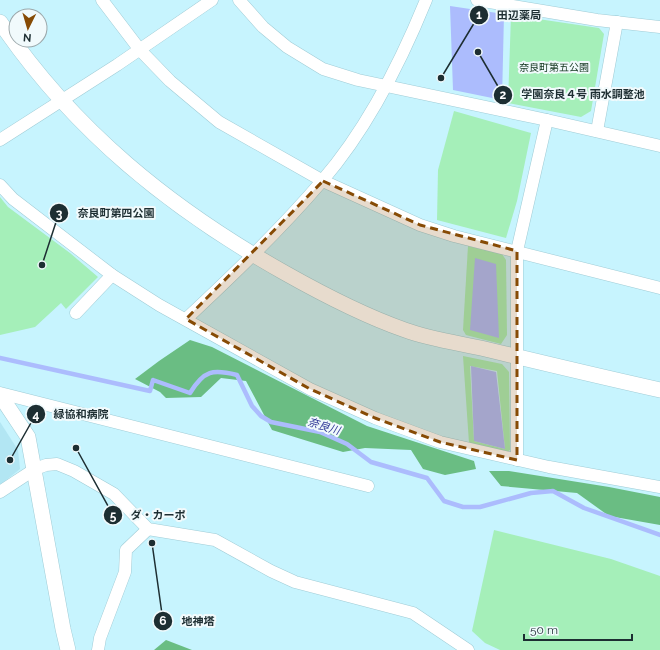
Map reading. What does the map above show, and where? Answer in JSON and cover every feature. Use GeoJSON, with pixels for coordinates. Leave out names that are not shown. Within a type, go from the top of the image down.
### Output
{"type":"FeatureCollection","features":[{"type":"Feature","properties":{"kind":"street"},"geometry":{"type":"LineString","coordinates":[[102,0],[140,50],[170,81],[219,122],[323,181],[420,225],[454,236],[660,288]]}},
{"type":"Feature","properties":{"kind":"street"},"geometry":{"type":"LineString","coordinates":[[0,140],[60,100],[140,50],[212,0]]}},
{"type":"Feature","properties":{"kind":"street"},"geometry":{"type":"LineString","coordinates":[[239,0],[263,27],[281,42],[323,69],[358,80],[547,120],[660,146]]}},
{"type":"Feature","properties":{"kind":"street"},"geometry":{"type":"LineString","coordinates":[[186,319],[253,255],[323,181],[352,141],[386,85],[410,39],[426,0]]}},
{"type":"Feature","properties":{"kind":"street"},"geometry":{"type":"LineString","coordinates":[[477,0],[617,22],[660,27]]}},
{"type":"Feature","properties":{"kind":"street"},"geometry":{"type":"LineString","coordinates":[[0,22],[23,56],[60,100],[100,142],[164,195],[253,255],[362,314],[407,331],[660,390]]}},
{"type":"Feature","properties":{"kind":"street"},"geometry":{"type":"LineString","coordinates":[[597,132],[617,22]]}},
{"type":"Feature","properties":{"kind":"street"},"geometry":{"type":"LineString","coordinates":[[517,460],[517,251],[547,120]]}},
{"type":"Feature","properties":{"kind":"street"},"geometry":{"type":"LineString","coordinates":[[0,185],[13,199],[112,275],[159,305],[186,319],[244,354],[310,389],[375,418],[440,442],[517,460],[660,487]]}},
{"type":"Feature","properties":{"kind":"street"},"geometry":{"type":"LineString","coordinates":[[76,313],[112,275]]}},
{"type":"Feature","properties":{"kind":"street"},"geometry":{"type":"LineString","coordinates":[[0,394],[28,437],[35,469],[62,629],[68,650]]}},
{"type":"Feature","properties":{"kind":"street"},"geometry":{"type":"LineString","coordinates":[[0,394],[368,486]]}},
{"type":"Feature","properties":{"kind":"street"},"geometry":{"type":"LineString","coordinates":[[0,492],[35,469],[46,465],[56,464],[74,471],[114,494],[148,529],[215,540],[271,571],[295,582],[413,613],[468,650]]}},
{"type":"Feature","properties":{"kind":"street"},"geometry":{"type":"LineString","coordinates":[[98,650],[100,638],[124,572],[126,550],[148,529]]}},
{"type":"Feature","properties":{"kind":"highlighted area"},"geometry":{"type":"Polygon","coordinates":[[[323,181],[420,225],[517,251],[517,460],[440,442],[375,418],[310,389],[186,319],[323,181]]]}},
{"type":"Feature","properties":{"kind":"shaded area"},"geometry":{"type":"Polygon","coordinates":[[[0,422],[18,450],[20,469],[0,485],[0,422]]]}},
{"type":"Feature","properties":{"kind":"green space","name":"奈良町第五公園"},"geometry":{"type":"Polygon","coordinates":[[[511,15],[599,28],[604,34],[591,111],[581,117],[508,103],[511,15]]]}},
{"type":"Feature","properties":{"kind":"green space"},"geometry":{"type":"Polygon","coordinates":[[[454,111],[531,133],[517,201],[506,238],[437,220],[438,170],[454,111]]]}},
{"type":"Feature","properties":{"kind":"green space"},"geometry":{"type":"Polygon","coordinates":[[[0,197],[8,207],[70,253],[98,277],[66,309],[61,303],[35,327],[0,335],[0,197]]]}},
{"type":"Feature","properties":{"kind":"green space"},"geometry":{"type":"Polygon","coordinates":[[[468,246],[502,254],[506,260],[507,335],[501,344],[466,335],[463,330],[468,246]]]}},
{"type":"Feature","properties":{"kind":"green space"},"geometry":{"type":"Polygon","coordinates":[[[190,340],[212,347],[367,426],[474,461],[476,469],[445,475],[423,469],[411,450],[365,448],[343,452],[272,430],[246,381],[221,378],[201,397],[166,398],[160,392],[135,379],[190,340]]]}},
{"type":"Feature","properties":{"kind":"green space"},"geometry":{"type":"Polygon","coordinates":[[[463,356],[502,364],[509,372],[510,450],[507,452],[469,443],[463,356]],[[470,366],[474,441],[505,449],[497,371],[470,366]]]}},
{"type":"Feature","properties":{"kind":"green space"},"geometry":{"type":"Polygon","coordinates":[[[489,471],[509,471],[609,487],[660,497],[660,525],[609,516],[577,493],[501,486],[489,471]]]}},
{"type":"Feature","properties":{"kind":"green space"},"geometry":{"type":"Polygon","coordinates":[[[494,530],[611,559],[660,576],[660,650],[500,650],[485,643],[472,631],[494,530]]]}},
{"type":"Feature","properties":{"kind":"green space"},"geometry":{"type":"Polygon","coordinates":[[[166,640],[192,650],[154,650],[166,640]]]}},
{"type":"Feature","properties":{"kind":"water"},"geometry":{"type":"Polygon","coordinates":[[[450,6],[504,14],[502,100],[453,90],[450,6]]]}},
{"type":"Feature","properties":{"kind":"water"},"geometry":{"type":"Polygon","coordinates":[[[475,258],[496,264],[499,338],[470,330],[475,258]]]}},
{"type":"Feature","properties":{"kind":"water"},"geometry":{"type":"Polygon","coordinates":[[[471,366],[496,372],[505,449],[474,441],[471,366]]]}},
{"type":"Feature","properties":{"kind":"waterway","name":"奈良川"},"geometry":{"type":"LineString","coordinates":[[0,358],[150,391],[153,380],[190,393],[195,385],[210,373],[222,372],[237,375],[252,406],[261,416],[271,422],[320,432],[347,444],[371,462],[427,478],[444,501],[463,507],[480,507],[531,493],[553,491],[584,508],[660,535]]}},
{"type":"Feature","properties":{"kind":"place","name":"学園奈良４号 雨水調整池"},"geometry":{"type":"Point","coordinates":[478,52]}},
{"type":"Feature","properties":{"kind":"place","name":"田辺薬局"},"geometry":{"type":"Point","coordinates":[441,78]}},
{"type":"Feature","properties":{"kind":"place","name":"奈良町第四公園"},"geometry":{"type":"Point","coordinates":[42,265]}},
{"type":"Feature","properties":{"kind":"place","name":"ダ・カーポ"},"geometry":{"type":"Point","coordinates":[76,448]}},
{"type":"Feature","properties":{"kind":"place","name":"緑協和病院"},"geometry":{"type":"Point","coordinates":[10,460]}},
{"type":"Feature","properties":{"kind":"place","name":"地神塔"},"geometry":{"type":"Point","coordinates":[152,543]}}]}
